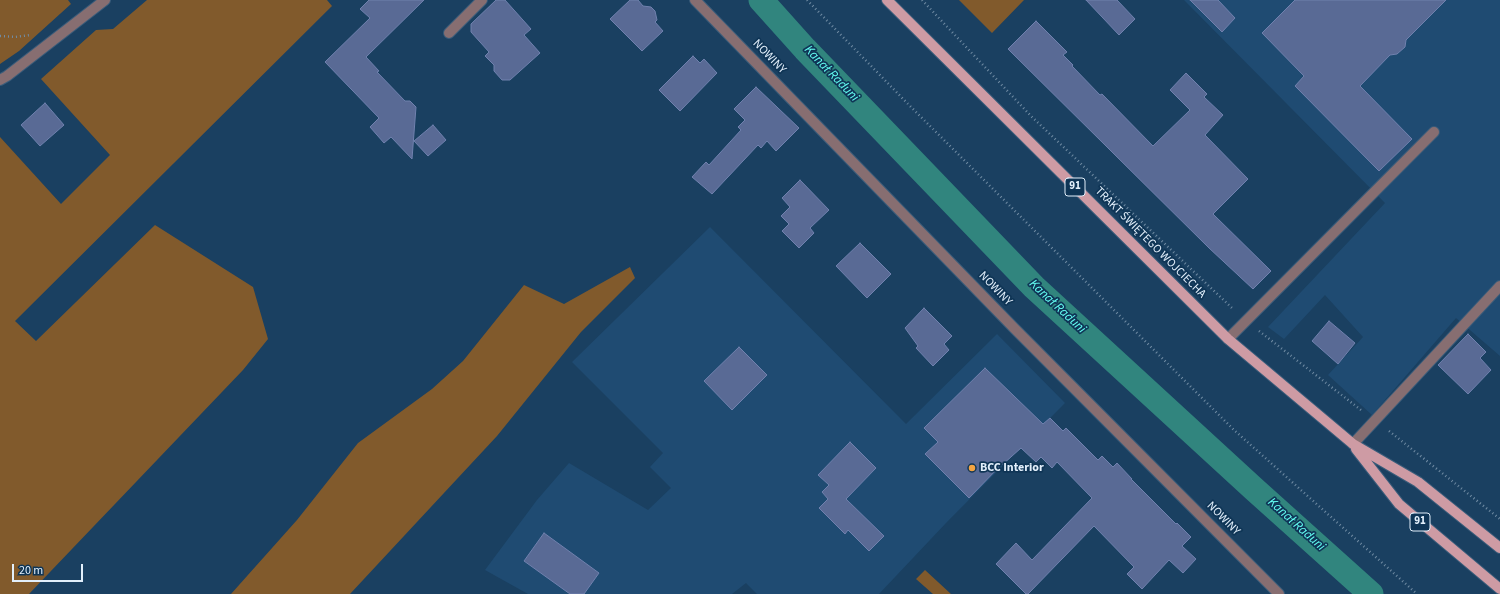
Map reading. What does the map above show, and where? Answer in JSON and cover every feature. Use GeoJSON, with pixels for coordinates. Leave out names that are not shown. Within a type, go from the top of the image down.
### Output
{"type":"FeatureCollection","features":[{"type":"Feature","properties":{"kind":"main road","name":"TRAKT ŚWIĘTEGO WOJCIECHA"},"geometry":{"type":"LineString","coordinates":[[887,0],[1228,339],[1353,444],[1418,482],[1500,548]]}},
{"type":"Feature","properties":{"kind":"main road","name":"TRAKT ŚWIĘTEGO WOJCIECHA"},"geometry":{"type":"LineString","coordinates":[[1353,444],[1399,504],[1499,586]]}},
{"type":"Feature","properties":{"kind":"street"},"geometry":{"type":"LineString","coordinates":[[0,80],[8,76],[105,0]]}},
{"type":"Feature","properties":{"kind":"street"},"geometry":{"type":"LineString","coordinates":[[449,32],[482,0]]}},
{"type":"Feature","properties":{"kind":"street","name":"NOWINY"},"geometry":{"type":"LineString","coordinates":[[695,0],[1015,329],[1279,594]]}},
{"type":"Feature","properties":{"kind":"street"},"geometry":{"type":"LineString","coordinates":[[1228,339],[1434,132]]}},
{"type":"Feature","properties":{"kind":"street"},"geometry":{"type":"LineString","coordinates":[[1353,444],[1500,286]]}},
{"type":"Feature","properties":{"kind":"path"},"geometry":{"type":"LineString","coordinates":[[807,0],[926,123],[1234,430],[1417,594]]}},
{"type":"Feature","properties":{"kind":"path"},"geometry":{"type":"LineString","coordinates":[[922,0],[1030,115],[1246,320],[1500,519]]}},
{"type":"Feature","properties":{"kind":"shaded area"},"geometry":{"type":"Polygon","coordinates":[[[0,0],[68,0],[71,4],[19,51],[0,64],[0,0]]]}},
{"type":"Feature","properties":{"kind":"shaded area"},"geometry":{"type":"Polygon","coordinates":[[[147,0],[327,0],[332,6],[15,321],[36,341],[155,225],[253,287],[268,339],[243,370],[29,594],[0,594],[0,137],[61,204],[110,155],[41,79],[96,30],[113,29],[147,0]]]}},
{"type":"Feature","properties":{"kind":"shaded area"},"geometry":{"type":"Polygon","coordinates":[[[959,0],[1024,0],[992,33],[959,0]]]}},
{"type":"Feature","properties":{"kind":"shaded area"},"geometry":{"type":"Polygon","coordinates":[[[1184,0],[1500,0],[1500,356],[1456,318],[1372,415],[1328,375],[1363,337],[1325,295],[1284,339],[1268,327],[1385,203],[1184,0]]]}},
{"type":"Feature","properties":{"kind":"shaded area"},"geometry":{"type":"Polygon","coordinates":[[[710,227],[906,424],[997,334],[1065,403],[946,523],[879,594],[757,594],[746,583],[732,594],[528,594],[485,570],[537,500],[569,463],[648,510],[671,488],[650,467],[663,453],[572,362],[710,227]]]}},
{"type":"Feature","properties":{"kind":"shaded area"},"geometry":{"type":"Polygon","coordinates":[[[630,267],[635,278],[581,332],[497,436],[350,594],[231,594],[297,520],[358,443],[432,389],[463,361],[524,285],[564,304],[630,267]]]}},
{"type":"Feature","properties":{"kind":"shaded area"},"geometry":{"type":"Polygon","coordinates":[[[925,570],[951,594],[933,594],[916,579],[925,570]]]}},
{"type":"Feature","properties":{"kind":"building"},"geometry":{"type":"Polygon","coordinates":[[[369,0],[424,0],[366,57],[379,71],[377,72],[405,101],[410,101],[416,107],[412,159],[391,137],[384,143],[370,127],[379,118],[325,62],[370,18],[360,9],[369,0]]]}},
{"type":"Feature","properties":{"kind":"building"},"geometry":{"type":"Polygon","coordinates":[[[496,0],[505,0],[531,29],[524,35],[540,53],[510,80],[502,80],[494,71],[494,65],[485,56],[489,52],[471,32],[471,24],[496,0]]]}},
{"type":"Feature","properties":{"kind":"building"},"geometry":{"type":"Polygon","coordinates":[[[630,0],[638,0],[643,6],[651,7],[655,11],[657,20],[655,22],[663,31],[642,51],[610,19],[630,0]]]}},
{"type":"Feature","properties":{"kind":"building"},"geometry":{"type":"Polygon","coordinates":[[[1086,0],[1117,0],[1135,19],[1119,35],[1086,0]]]}},
{"type":"Feature","properties":{"kind":"building"},"geometry":{"type":"Polygon","coordinates":[[[1190,0],[1218,0],[1235,18],[1222,32],[1190,0]]]}},
{"type":"Feature","properties":{"kind":"building"},"geometry":{"type":"Polygon","coordinates":[[[1295,0],[1446,0],[1406,40],[1405,47],[1397,54],[1390,55],[1360,86],[1412,139],[1379,171],[1295,86],[1304,76],[1262,33],[1295,0]]]}},
{"type":"Feature","properties":{"kind":"building"},"geometry":{"type":"Polygon","coordinates":[[[1036,21],[1067,52],[1063,55],[1073,65],[1072,66],[1153,146],[1190,110],[1170,90],[1186,73],[1207,94],[1204,97],[1223,115],[1205,135],[1248,179],[1213,214],[1271,271],[1253,289],[1209,248],[1008,49],[1036,21]]]}},
{"type":"Feature","properties":{"kind":"building"},"geometry":{"type":"Polygon","coordinates":[[[693,56],[700,63],[704,59],[717,73],[680,111],[659,90],[693,56]]]}},
{"type":"Feature","properties":{"kind":"building"},"geometry":{"type":"Polygon","coordinates":[[[756,87],[799,128],[776,151],[767,141],[761,148],[758,145],[712,194],[692,177],[706,162],[709,165],[741,130],[738,127],[745,120],[734,109],[756,87]]]}},
{"type":"Feature","properties":{"kind":"building"},"geometry":{"type":"Polygon","coordinates":[[[45,103],[64,125],[40,146],[21,125],[45,103]]]}},
{"type":"Feature","properties":{"kind":"building"},"geometry":{"type":"Polygon","coordinates":[[[433,125],[446,140],[428,156],[414,141],[433,125]]]}},
{"type":"Feature","properties":{"kind":"building"},"geometry":{"type":"Polygon","coordinates":[[[800,180],[829,210],[810,228],[814,233],[799,248],[782,231],[789,224],[781,216],[790,207],[782,198],[800,180]]]}},
{"type":"Feature","properties":{"kind":"building"},"geometry":{"type":"Polygon","coordinates":[[[860,243],[891,274],[867,298],[836,266],[860,243]]]}},
{"type":"Feature","properties":{"kind":"building"},"geometry":{"type":"Polygon","coordinates":[[[924,308],[952,336],[944,344],[949,350],[933,366],[916,348],[918,346],[905,328],[924,308]]]}},
{"type":"Feature","properties":{"kind":"building"},"geometry":{"type":"Polygon","coordinates":[[[1329,321],[1355,343],[1338,364],[1312,341],[1329,321]]]}},
{"type":"Feature","properties":{"kind":"building"},"geometry":{"type":"Polygon","coordinates":[[[1468,334],[1486,352],[1480,358],[1491,370],[1468,394],[1438,365],[1468,334]]]}},
{"type":"Feature","properties":{"kind":"building"},"geometry":{"type":"Polygon","coordinates":[[[739,347],[767,375],[732,410],[704,381],[739,347]]]}},
{"type":"Feature","properties":{"kind":"building"},"geometry":{"type":"Polygon","coordinates":[[[985,368],[1043,424],[1050,418],[1063,431],[1066,428],[1098,460],[1102,456],[1113,467],[1117,463],[1176,524],[1177,523],[1191,537],[1182,546],[1196,559],[1183,573],[1169,560],[1142,589],[1127,574],[1134,567],[1094,526],[1028,594],[1026,594],[996,564],[1016,543],[1032,560],[1092,498],[1057,462],[1052,468],[1041,457],[1036,462],[1021,448],[1002,464],[969,498],[925,454],[938,442],[924,428],[985,368]]]}},
{"type":"Feature","properties":{"kind":"building"},"geometry":{"type":"Polygon","coordinates":[[[850,442],[876,468],[846,499],[884,536],[869,551],[848,530],[845,534],[819,508],[828,499],[822,492],[829,485],[818,475],[850,442]]]}},
{"type":"Feature","properties":{"kind":"building"},"geometry":{"type":"Polygon","coordinates":[[[544,533],[599,573],[584,594],[570,594],[524,561],[544,533]]]}},
{"type":"Feature","properties":{"kind":"waterway","name":"Kanał Raduni"},"geometry":{"type":"LineString","coordinates":[[761,0],[805,49],[1034,287],[1371,594]]}},
{"type":"Feature","properties":{"kind":"place","name":"BCC Interior"},"geometry":{"type":"Point","coordinates":[972,468]}}]}
